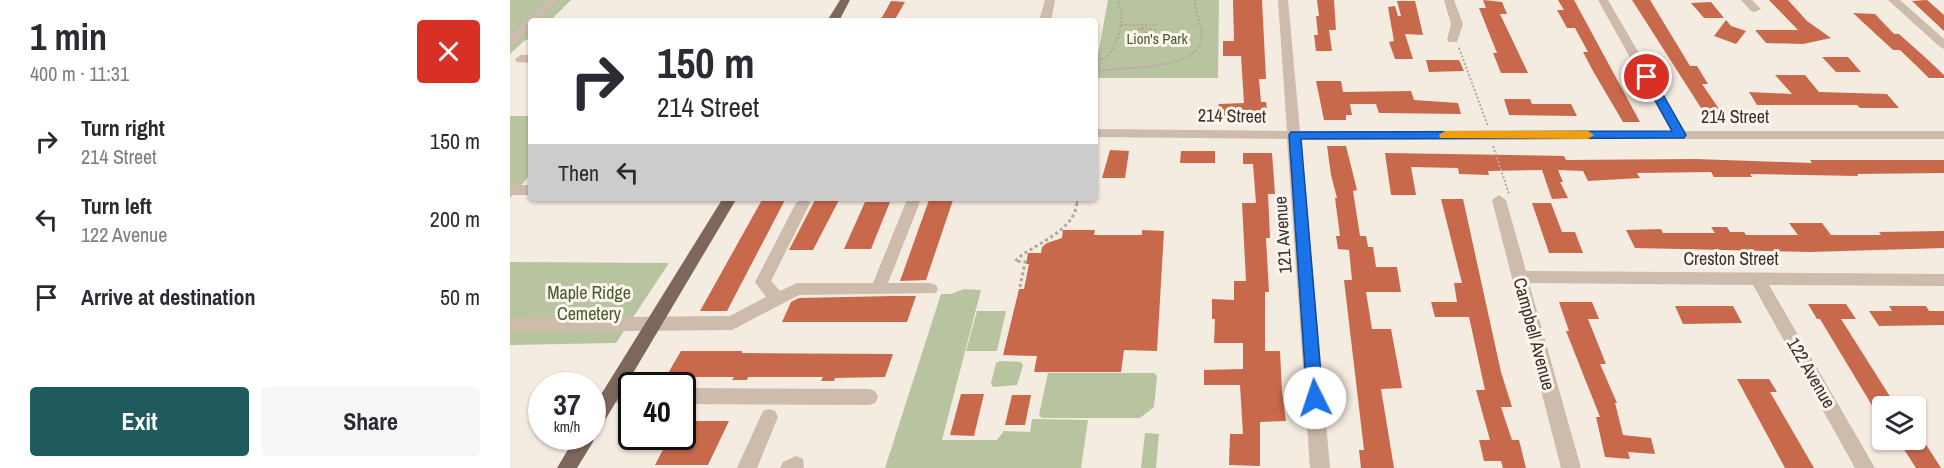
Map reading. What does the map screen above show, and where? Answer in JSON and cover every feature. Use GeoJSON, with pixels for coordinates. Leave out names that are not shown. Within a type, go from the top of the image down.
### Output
{"type":"FeatureCollection","features":[{"type":"Feature","properties":{"kind":"main road"},"geometry":{"type":"LineString","coordinates":[[835,18],[845,0]]}},
{"type":"Feature","properties":{"kind":"main road"},"geometry":{"type":"LineString","coordinates":[[606,403],[728,201]]}},
{"type":"Feature","properties":{"kind":"main road"},"geometry":{"type":"LineString","coordinates":[[567,468],[578,450]]}},
{"type":"Feature","properties":{"kind":"street"},"geometry":{"type":"LineString","coordinates":[[534,18],[553,0]]}},
{"type":"Feature","properties":{"kind":"street"},"geometry":{"type":"LineString","coordinates":[[1046,18],[1050,0]]}},
{"type":"Feature","properties":{"kind":"street","name":"121 Avenue"},"geometry":{"type":"LineString","coordinates":[[1283,0],[1320,468]]}},
{"type":"Feature","properties":{"kind":"street"},"geometry":{"type":"LineString","coordinates":[[1449,0],[1457,24],[1453,40]]}},
{"type":"Feature","properties":{"kind":"street"},"geometry":{"type":"LineString","coordinates":[[1603,0],[1680,135]]}},
{"type":"Feature","properties":{"kind":"street"},"geometry":{"type":"LineString","coordinates":[[1746,0],[1755,9]]}},
{"type":"Feature","properties":{"kind":"street"},"geometry":{"type":"LineString","coordinates":[[1893,0],[1944,45]]}},
{"type":"Feature","properties":{"kind":"street"},"geometry":{"type":"LineString","coordinates":[[510,42],[528,24]]}},
{"type":"Feature","properties":{"kind":"street","name":"214 Street"},"geometry":{"type":"LineString","coordinates":[[1098,132],[1295,135],[1944,135]]}},
{"type":"Feature","properties":{"kind":"street"},"geometry":{"type":"LineString","coordinates":[[510,190],[528,190]]}},
{"type":"Feature","properties":{"kind":"street","name":"Campbell Avenue"},"geometry":{"type":"LineString","coordinates":[[1499,200],[1571,468]]}},
{"type":"Feature","properties":{"kind":"street"},"geometry":{"type":"LineString","coordinates":[[777,299],[763,282],[803,202]]}},
{"type":"Feature","properties":{"kind":"street"},"geometry":{"type":"LineString","coordinates":[[878,289],[913,202]]}},
{"type":"Feature","properties":{"kind":"street","name":"Creston Street"},"geometry":{"type":"LineString","coordinates":[[1518,277],[1944,280]]}},
{"type":"Feature","properties":{"kind":"street","name":"122 Avenue"},"geometry":{"type":"LineString","coordinates":[[1757,278],[1865,468]]}},
{"type":"Feature","properties":{"kind":"street"},"geometry":{"type":"LineString","coordinates":[[510,325],[732,323],[797,289],[930,289]]}},
{"type":"Feature","properties":{"kind":"street"},"geometry":{"type":"LineString","coordinates":[[610,396],[618,396]]}},
{"type":"Feature","properties":{"kind":"street"},"geometry":{"type":"LineString","coordinates":[[696,396],[869,397]]}},
{"type":"Feature","properties":{"kind":"street"},"geometry":{"type":"LineString","coordinates":[[747,468],[769,417]]}},
{"type":"Feature","properties":{"kind":"path"},"geometry":{"type":"LineString","coordinates":[[1098,60],[1107,58],[1111,53],[1121,25],[1122,16],[1118,0]]}},
{"type":"Feature","properties":{"kind":"path"},"geometry":{"type":"LineString","coordinates":[[1098,71],[1175,63],[1189,59],[1198,52],[1201,43],[1196,0]]}},
{"type":"Feature","properties":{"kind":"path"},"geometry":{"type":"LineString","coordinates":[[1121,25],[1142,27],[1155,29],[1154,41],[1142,48],[1130,48],[1132,30],[1142,27],[1158,25]]}},
{"type":"Feature","properties":{"kind":"path"},"geometry":{"type":"LineString","coordinates":[[1142,27],[1134,32],[1134,35],[1145,40],[1144,44]]}},
{"type":"Feature","properties":{"kind":"path"},"geometry":{"type":"LineString","coordinates":[[1129,41],[1145,35],[1142,27]]}},
{"type":"Feature","properties":{"kind":"path"},"geometry":{"type":"LineString","coordinates":[[1134,39],[1132,41],[1134,45],[1144,44],[1150,38],[1142,27]]}},
{"type":"Feature","properties":{"kind":"path"},"geometry":{"type":"LineString","coordinates":[[1453,40],[1462,53],[1510,195],[1508,198],[1499,200]]}},
{"type":"Feature","properties":{"kind":"path"},"geometry":{"type":"LineString","coordinates":[[1020,287],[1025,262],[1015,261],[1021,253],[1075,217],[1079,208],[1078,201]]}},
{"type":"Feature","properties":{"kind":"green space"},"geometry":{"type":"Polygon","coordinates":[[[510,0],[571,0],[553,18],[528,18],[528,39],[510,54],[510,0]]]}},
{"type":"Feature","properties":{"kind":"green space","name":"Lion's Park"},"geometry":{"type":"Polygon","coordinates":[[[1108,0],[1219,0],[1218,78],[1098,78],[1098,55],[1108,0]]]}},
{"type":"Feature","properties":{"kind":"green space"},"geometry":{"type":"Polygon","coordinates":[[[510,116],[528,116],[528,177],[510,198],[510,116]]]}},
{"type":"Feature","properties":{"kind":"green space","name":"Maple Ridge Cemetery"},"geometry":{"type":"Polygon","coordinates":[[[510,262],[669,263],[616,343],[510,345],[510,262]]]}},
{"type":"Feature","properties":{"kind":"green space"},"geometry":{"type":"Polygon","coordinates":[[[964,289],[981,290],[942,440],[997,440],[1004,431],[1030,432],[1032,419],[1088,420],[1081,468],[885,468],[941,294],[951,294],[964,289]]]}},
{"type":"Feature","properties":{"kind":"green space"},"geometry":{"type":"Polygon","coordinates":[[[977,311],[1006,311],[997,351],[966,351],[977,311]]]}},
{"type":"Feature","properties":{"kind":"green space"},"geometry":{"type":"Polygon","coordinates":[[[1000,361],[1021,362],[1023,365],[1017,385],[993,387],[991,383],[996,363],[1000,361]]]}},
{"type":"Feature","properties":{"kind":"green space"},"geometry":{"type":"Polygon","coordinates":[[[1048,373],[1154,373],[1157,376],[1154,407],[1140,418],[1042,418],[1039,415],[1048,373]]]}},
{"type":"Feature","properties":{"kind":"green space"},"geometry":{"type":"Polygon","coordinates":[[[1145,433],[1159,434],[1156,468],[1141,468],[1145,433]]]}},
{"type":"Feature","properties":{"kind":"building"},"geometry":{"type":"Polygon","coordinates":[[[1233,0],[1262,0],[1266,79],[1259,79],[1261,102],[1266,102],[1268,116],[1227,118],[1214,116],[1219,104],[1244,103],[1241,56],[1223,56],[1223,41],[1234,41],[1233,0]]]}},
{"type":"Feature","properties":{"kind":"building"},"geometry":{"type":"Polygon","coordinates":[[[1317,0],[1334,0],[1336,30],[1329,30],[1332,51],[1316,51],[1314,35],[1318,35],[1316,16],[1319,16],[1317,0]]]}},
{"type":"Feature","properties":{"kind":"building"},"geometry":{"type":"Polygon","coordinates":[[[1483,0],[1502,2],[1507,14],[1500,14],[1528,73],[1501,73],[1493,53],[1497,53],[1479,8],[1486,8],[1483,0]]]}},
{"type":"Feature","properties":{"kind":"building"},"geometry":{"type":"Polygon","coordinates":[[[1558,0],[1574,0],[1640,122],[1623,122],[1583,52],[1588,52],[1575,28],[1567,28],[1557,10],[1564,10],[1558,0]]]}},
{"type":"Feature","properties":{"kind":"building"},"geometry":{"type":"Polygon","coordinates":[[[1632,0],[1650,0],[1690,66],[1697,66],[1708,84],[1702,84],[1728,122],[1710,122],[1632,0]]]}},
{"type":"Feature","properties":{"kind":"building"},"geometry":{"type":"Polygon","coordinates":[[[1769,0],[1788,0],[1807,21],[1831,38],[1803,44],[1766,43],[1755,30],[1798,30],[1769,0]]]}},
{"type":"Feature","properties":{"kind":"building"},"geometry":{"type":"Polygon","coordinates":[[[1927,0],[1944,15],[1944,31],[1912,1],[1927,0]]]}},
{"type":"Feature","properties":{"kind":"building"},"geometry":{"type":"Polygon","coordinates":[[[891,1],[905,2],[896,18],[882,18],[891,1]]]}},
{"type":"Feature","properties":{"kind":"building"},"geometry":{"type":"Polygon","coordinates":[[[1397,1],[1415,1],[1423,35],[1405,34],[1413,59],[1395,59],[1389,42],[1394,41],[1388,7],[1395,6],[1398,16],[1401,16],[1397,1]]]}},
{"type":"Feature","properties":{"kind":"building"},"geometry":{"type":"Polygon","coordinates":[[[1711,2],[1724,18],[1704,18],[1691,3],[1711,2]]]}},
{"type":"Feature","properties":{"kind":"building"},"geometry":{"type":"Polygon","coordinates":[[[1853,13],[1875,14],[1894,34],[1899,34],[1927,59],[1944,75],[1944,78],[1929,78],[1900,50],[1893,50],[1853,13]]]}},
{"type":"Feature","properties":{"kind":"building"},"geometry":{"type":"Polygon","coordinates":[[[1726,20],[1731,26],[1746,31],[1736,44],[1714,36],[1726,20]]]}},
{"type":"Feature","properties":{"kind":"building"},"geometry":{"type":"Polygon","coordinates":[[[1822,57],[1848,57],[1861,72],[1836,72],[1822,57]]]}},
{"type":"Feature","properties":{"kind":"building"},"geometry":{"type":"Polygon","coordinates":[[[1426,60],[1459,60],[1464,71],[1429,72],[1426,60]]]}},
{"type":"Feature","properties":{"kind":"building"},"geometry":{"type":"Polygon","coordinates":[[[1775,75],[1805,75],[1819,92],[1887,94],[1899,108],[1860,108],[1857,105],[1757,105],[1749,92],[1792,94],[1775,75]]]}},
{"type":"Feature","properties":{"kind":"building"},"geometry":{"type":"Polygon","coordinates":[[[1316,81],[1341,81],[1343,92],[1411,91],[1414,100],[1458,103],[1461,114],[1379,113],[1376,104],[1350,104],[1352,115],[1346,115],[1346,120],[1324,120],[1316,81]]]}},
{"type":"Feature","properties":{"kind":"building"},"geometry":{"type":"Polygon","coordinates":[[[1504,99],[1530,99],[1532,104],[1571,104],[1577,116],[1509,115],[1504,99]]]}},
{"type":"Feature","properties":{"kind":"building"},"geometry":{"type":"Polygon","coordinates":[[[1327,146],[1346,146],[1357,190],[1353,191],[1360,236],[1366,236],[1368,247],[1373,247],[1376,267],[1397,267],[1401,292],[1366,292],[1372,329],[1391,329],[1402,388],[1381,389],[1394,468],[1361,468],[1359,450],[1364,450],[1344,280],[1352,280],[1349,250],[1338,249],[1336,236],[1340,236],[1335,198],[1337,198],[1327,146]]]}},
{"type":"Feature","properties":{"kind":"building"},"geometry":{"type":"Polygon","coordinates":[[[1110,150],[1129,151],[1125,178],[1102,178],[1110,150]]]}},
{"type":"Feature","properties":{"kind":"building"},"geometry":{"type":"Polygon","coordinates":[[[1181,151],[1215,151],[1215,163],[1180,163],[1181,151]]]}},
{"type":"Feature","properties":{"kind":"building"},"geometry":{"type":"Polygon","coordinates":[[[1243,153],[1272,153],[1275,194],[1268,194],[1270,238],[1266,238],[1269,292],[1265,292],[1265,351],[1280,351],[1286,421],[1260,422],[1260,466],[1229,465],[1230,434],[1243,434],[1240,385],[1204,385],[1204,370],[1243,369],[1243,343],[1214,343],[1215,319],[1212,319],[1212,299],[1234,300],[1234,281],[1246,281],[1242,203],[1256,203],[1253,164],[1243,164],[1243,153]]]}},
{"type":"Feature","properties":{"kind":"building"},"geometry":{"type":"Polygon","coordinates":[[[1385,153],[1564,156],[1566,160],[1696,159],[1812,163],[1810,160],[1944,160],[1944,173],[1857,174],[1858,176],[1750,174],[1752,177],[1714,177],[1711,172],[1637,173],[1640,178],[1588,181],[1583,171],[1558,170],[1563,182],[1560,182],[1568,198],[1552,199],[1542,170],[1488,171],[1489,175],[1459,174],[1458,168],[1411,167],[1416,195],[1391,195],[1385,153]]]}},
{"type":"Feature","properties":{"kind":"building"},"geometry":{"type":"Polygon","coordinates":[[[1441,199],[1463,199],[1501,372],[1512,407],[1501,407],[1512,440],[1519,440],[1526,468],[1503,468],[1501,461],[1484,461],[1479,440],[1490,440],[1476,390],[1485,390],[1469,317],[1435,317],[1431,302],[1457,302],[1454,283],[1462,283],[1441,199]]]}},
{"type":"Feature","properties":{"kind":"building"},"geometry":{"type":"Polygon","coordinates":[[[761,201],[784,201],[727,311],[700,311],[761,201]]]}},
{"type":"Feature","properties":{"kind":"building"},"geometry":{"type":"Polygon","coordinates":[[[814,201],[838,201],[813,250],[789,250],[814,201]]]}},
{"type":"Feature","properties":{"kind":"building"},"geometry":{"type":"Polygon","coordinates":[[[929,201],[953,201],[926,280],[900,281],[929,201]]]}},
{"type":"Feature","properties":{"kind":"building"},"geometry":{"type":"Polygon","coordinates":[[[865,202],[890,202],[871,249],[844,249],[865,202]]]}},
{"type":"Feature","properties":{"kind":"building"},"geometry":{"type":"Polygon","coordinates":[[[1532,203],[1551,203],[1562,232],[1575,232],[1583,253],[1549,253],[1532,203]]]}},
{"type":"Feature","properties":{"kind":"building"},"geometry":{"type":"Polygon","coordinates":[[[1789,223],[1822,223],[1831,235],[1944,231],[1944,248],[1809,252],[1635,248],[1626,230],[1661,229],[1663,233],[1715,233],[1711,227],[1727,227],[1730,232],[1744,232],[1746,235],[1798,235],[1789,223]]]}},
{"type":"Feature","properties":{"kind":"building"},"geometry":{"type":"Polygon","coordinates":[[[1063,230],[1095,230],[1094,235],[1142,235],[1142,230],[1164,231],[1157,351],[1124,350],[1121,372],[1034,372],[1037,356],[1003,355],[1019,289],[1024,289],[1029,264],[1026,264],[1028,253],[1041,253],[1042,247],[1047,243],[1062,238],[1063,230]]]}},
{"type":"Feature","properties":{"kind":"building"},"geometry":{"type":"Polygon","coordinates":[[[916,296],[907,322],[782,322],[791,302],[799,298],[916,296]]]}},
{"type":"Feature","properties":{"kind":"building"},"geometry":{"type":"Polygon","coordinates":[[[1559,302],[1592,302],[1599,319],[1588,319],[1606,364],[1600,364],[1617,403],[1615,403],[1623,435],[1651,438],[1655,454],[1628,452],[1630,459],[1605,457],[1596,417],[1600,417],[1566,331],[1569,331],[1559,302]]]}},
{"type":"Feature","properties":{"kind":"building"},"geometry":{"type":"Polygon","coordinates":[[[1808,304],[1846,304],[1856,319],[1841,319],[1890,396],[1872,396],[1872,405],[1820,319],[1817,319],[1808,304]]]}},
{"type":"Feature","properties":{"kind":"building"},"geometry":{"type":"Polygon","coordinates":[[[1675,306],[1733,306],[1742,323],[1683,324],[1675,306]]]}},
{"type":"Feature","properties":{"kind":"building"},"geometry":{"type":"Polygon","coordinates":[[[1889,306],[1926,306],[1929,311],[1944,311],[1944,325],[1879,326],[1869,311],[1892,311],[1889,306]]]}},
{"type":"Feature","properties":{"kind":"building"},"geometry":{"type":"Polygon","coordinates":[[[681,351],[893,354],[885,377],[835,378],[834,381],[821,381],[823,377],[748,377],[747,380],[732,380],[734,377],[696,377],[696,372],[669,372],[681,351]]]}},
{"type":"Feature","properties":{"kind":"building"},"geometry":{"type":"Polygon","coordinates":[[[1737,379],[1769,379],[1777,392],[1770,392],[1814,468],[1785,468],[1737,379]]]}},
{"type":"Feature","properties":{"kind":"building"},"geometry":{"type":"Polygon","coordinates":[[[961,394],[984,394],[974,436],[950,435],[961,394]]]}},
{"type":"Feature","properties":{"kind":"building"},"geometry":{"type":"Polygon","coordinates":[[[1012,395],[1031,395],[1025,425],[1005,425],[1012,395]]]}},
{"type":"Feature","properties":{"kind":"building"},"geometry":{"type":"Polygon","coordinates":[[[696,421],[729,421],[708,465],[655,465],[663,450],[696,450],[696,421]]]}},
{"type":"Feature","properties":{"kind":"building"},"geometry":{"type":"Polygon","coordinates":[[[1926,445],[1941,468],[1916,468],[1904,450],[1926,450],[1926,445]]]}},
{"type":"Feature","properties":{"kind":"slow traffic"},"geometry":{"type":"LineString","coordinates":[[1445,135],[1588,135]]}},
{"type":"Feature","properties":{"kind":"route"},"geometry":{"type":"LineString","coordinates":[[1315,398],[1295,135],[1680,135],[1647,77]]}}]}
